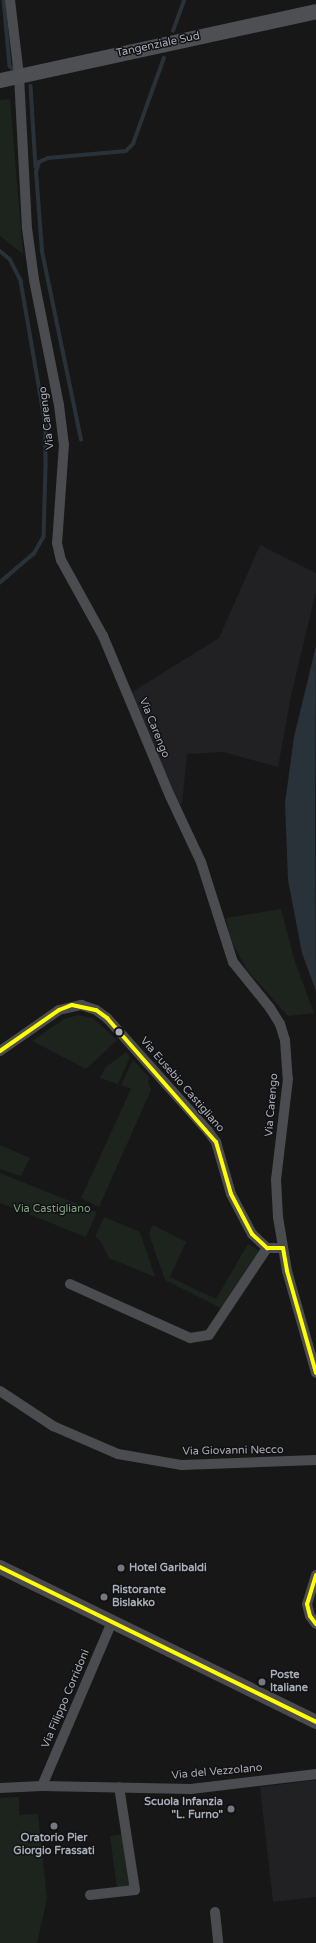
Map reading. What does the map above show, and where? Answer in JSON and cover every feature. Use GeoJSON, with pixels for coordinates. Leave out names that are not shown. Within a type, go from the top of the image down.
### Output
{"type":"FeatureCollection","features":[{"type":"Feature","properties":{"kind":"main road","name":"Tangenziale Sud"},"geometry":{"type":"LineString","coordinates":[[0,80],[316,11]]}},
{"type":"Feature","properties":{"kind":"main road"},"geometry":{"type":"LineString","coordinates":[[0,1567],[316,1722]]}},
{"type":"Feature","properties":{"kind":"street","name":"Via Carengo"},"geometry":{"type":"LineString","coordinates":[[10,0],[19,76],[27,228],[33,272],[60,404],[64,444],[57,543],[68,575],[114,662],[170,796],[201,862],[233,962],[280,1024],[285,1040],[288,1079],[276,1179],[278,1217],[287,1271],[316,1373]]}},
{"type":"Feature","properties":{"kind":"street","name":"Via Eusebio Castigliano"},"geometry":{"type":"LineString","coordinates":[[0,1051],[59,1010],[81,1005],[96,1010],[107,1018],[208,1131],[216,1142],[231,1194],[247,1228],[268,1248]]}},
{"type":"Feature","properties":{"kind":"street"},"geometry":{"type":"LineString","coordinates":[[70,1284],[190,1338],[209,1335],[268,1248],[283,1248]]}},
{"type":"Feature","properties":{"kind":"street","name":"Via Giovanni Necco"},"geometry":{"type":"LineString","coordinates":[[0,1391],[53,1426],[118,1454],[182,1465],[316,1460]]}},
{"type":"Feature","properties":{"kind":"street"},"geometry":{"type":"LineString","coordinates":[[316,1575],[307,1604],[310,1616],[316,1624]]}},
{"type":"Feature","properties":{"kind":"street","name":"Via Filippo Corridoni"},"geometry":{"type":"LineString","coordinates":[[42,1786],[112,1622]]}},
{"type":"Feature","properties":{"kind":"street","name":"Via del Vezzolano"},"geometry":{"type":"LineString","coordinates":[[0,1788],[42,1786],[191,1789],[316,1774]]}},
{"type":"Feature","properties":{"kind":"street"},"geometry":{"type":"LineString","coordinates":[[90,1895],[135,1890],[119,1787]]}},
{"type":"Feature","properties":{"kind":"street"},"geometry":{"type":"LineString","coordinates":[[215,1912],[218,1943]]}},
{"type":"Feature","properties":{"kind":"shaded area"},"geometry":{"type":"Polygon","coordinates":[[[260,545],[316,573],[316,591],[291,696],[278,767],[223,752],[187,754],[182,804],[178,804],[132,692],[219,638],[260,545]]]}},
{"type":"Feature","properties":{"kind":"shaded area"},"geometry":{"type":"Polygon","coordinates":[[[316,646],[316,991],[302,953],[288,880],[285,803],[294,737],[316,646]]]}},
{"type":"Feature","properties":{"kind":"shaded area"},"geometry":{"type":"Polygon","coordinates":[[[316,1780],[316,1897],[273,1902],[260,1787],[316,1780]]]}},
{"type":"Feature","properties":{"kind":"green space"},"geometry":{"type":"Polygon","coordinates":[[[10,99],[23,254],[0,236],[0,100],[10,99]]]}},
{"type":"Feature","properties":{"kind":"green space"},"geometry":{"type":"Polygon","coordinates":[[[281,909],[295,962],[314,1013],[288,1016],[248,971],[230,939],[226,918],[281,909]]]}},
{"type":"Feature","properties":{"kind":"green space"},"geometry":{"type":"Polygon","coordinates":[[[78,1015],[93,1018],[117,1040],[86,1069],[32,1041],[64,1019],[78,1015]]]}},
{"type":"Feature","properties":{"kind":"green space"},"geometry":{"type":"Polygon","coordinates":[[[126,1052],[130,1057],[118,1084],[100,1078],[106,1067],[126,1052]]]}},
{"type":"Feature","properties":{"kind":"green space","name":"Via Castigliano"},"geometry":{"type":"Polygon","coordinates":[[[133,1060],[149,1077],[148,1082],[151,1090],[99,1207],[81,1198],[131,1089],[121,1085],[133,1060]]]}},
{"type":"Feature","properties":{"kind":"green space","name":"Via Castigliano"},"geometry":{"type":"Polygon","coordinates":[[[0,1145],[30,1158],[21,1176],[0,1169],[0,1145]]]}},
{"type":"Feature","properties":{"kind":"green space","name":"Via Castigliano"},"geometry":{"type":"Polygon","coordinates":[[[0,1173],[97,1212],[86,1237],[0,1203],[0,1173]]]}},
{"type":"Feature","properties":{"kind":"green space","name":"Via Castigliano"},"geometry":{"type":"Polygon","coordinates":[[[104,1217],[140,1232],[155,1277],[109,1258],[100,1240],[95,1237],[104,1217]]]}},
{"type":"Feature","properties":{"kind":"green space"},"geometry":{"type":"Polygon","coordinates":[[[153,1225],[186,1242],[170,1277],[216,1299],[248,1244],[259,1251],[221,1308],[165,1280],[149,1234],[153,1225]]]}},
{"type":"Feature","properties":{"kind":"green space"},"geometry":{"type":"Polygon","coordinates":[[[19,1797],[19,1815],[38,1814],[47,1899],[37,1943],[0,1943],[0,1798],[19,1797]]]}},
{"type":"Feature","properties":{"kind":"green space"},"geometry":{"type":"Polygon","coordinates":[[[125,1834],[131,1888],[117,1889],[110,1836],[125,1834]]]}},
{"type":"Feature","properties":{"kind":"waterway"},"geometry":{"type":"LineString","coordinates":[[4,0],[10,66],[12,68]]}},
{"type":"Feature","properties":{"kind":"waterway"},"geometry":{"type":"LineString","coordinates":[[173,31],[184,0]]}},
{"type":"Feature","properties":{"kind":"waterway"},"geometry":{"type":"LineString","coordinates":[[81,440],[42,251],[36,172],[39,162],[48,158],[126,151],[133,144],[164,58]]}},
{"type":"Feature","properties":{"kind":"waterway"},"geometry":{"type":"LineString","coordinates":[[31,86],[36,167]]}},
{"type":"Feature","properties":{"kind":"waterway"},"geometry":{"type":"LineString","coordinates":[[0,251],[10,259],[21,281],[46,425],[44,537],[34,554],[0,583]]}},
{"type":"Feature","properties":{"kind":"transit line"},"geometry":{"type":"LineString","coordinates":[[0,1051],[59,1010],[72,1005],[96,1010],[107,1018],[216,1142],[231,1194],[252,1234],[267,1248],[283,1248],[287,1271],[316,1373]]}},
{"type":"Feature","properties":{"kind":"transit line"},"geometry":{"type":"LineString","coordinates":[[0,1567],[316,1722]]}},
{"type":"Feature","properties":{"kind":"transit line"},"geometry":{"type":"LineString","coordinates":[[316,1575],[307,1604],[310,1616],[316,1624]]}},
{"type":"Feature","properties":{"kind":"place","name":"Hotel Garibaldi"},"geometry":{"type":"Point","coordinates":[121,1568]}},
{"type":"Feature","properties":{"kind":"place","name":"Ristorante Bislakko"},"geometry":{"type":"Point","coordinates":[104,1597]}},
{"type":"Feature","properties":{"kind":"place","name":"Poste Italiane"},"geometry":{"type":"Point","coordinates":[262,1682]}},
{"type":"Feature","properties":{"kind":"place","name":"Scuola Infanzia \"L. Furno\""},"geometry":{"type":"Point","coordinates":[231,1809]}},
{"type":"Feature","properties":{"kind":"place","name":"Oratorio Pier Giorgio Frassati"},"geometry":{"type":"Point","coordinates":[54,1826]}}]}
